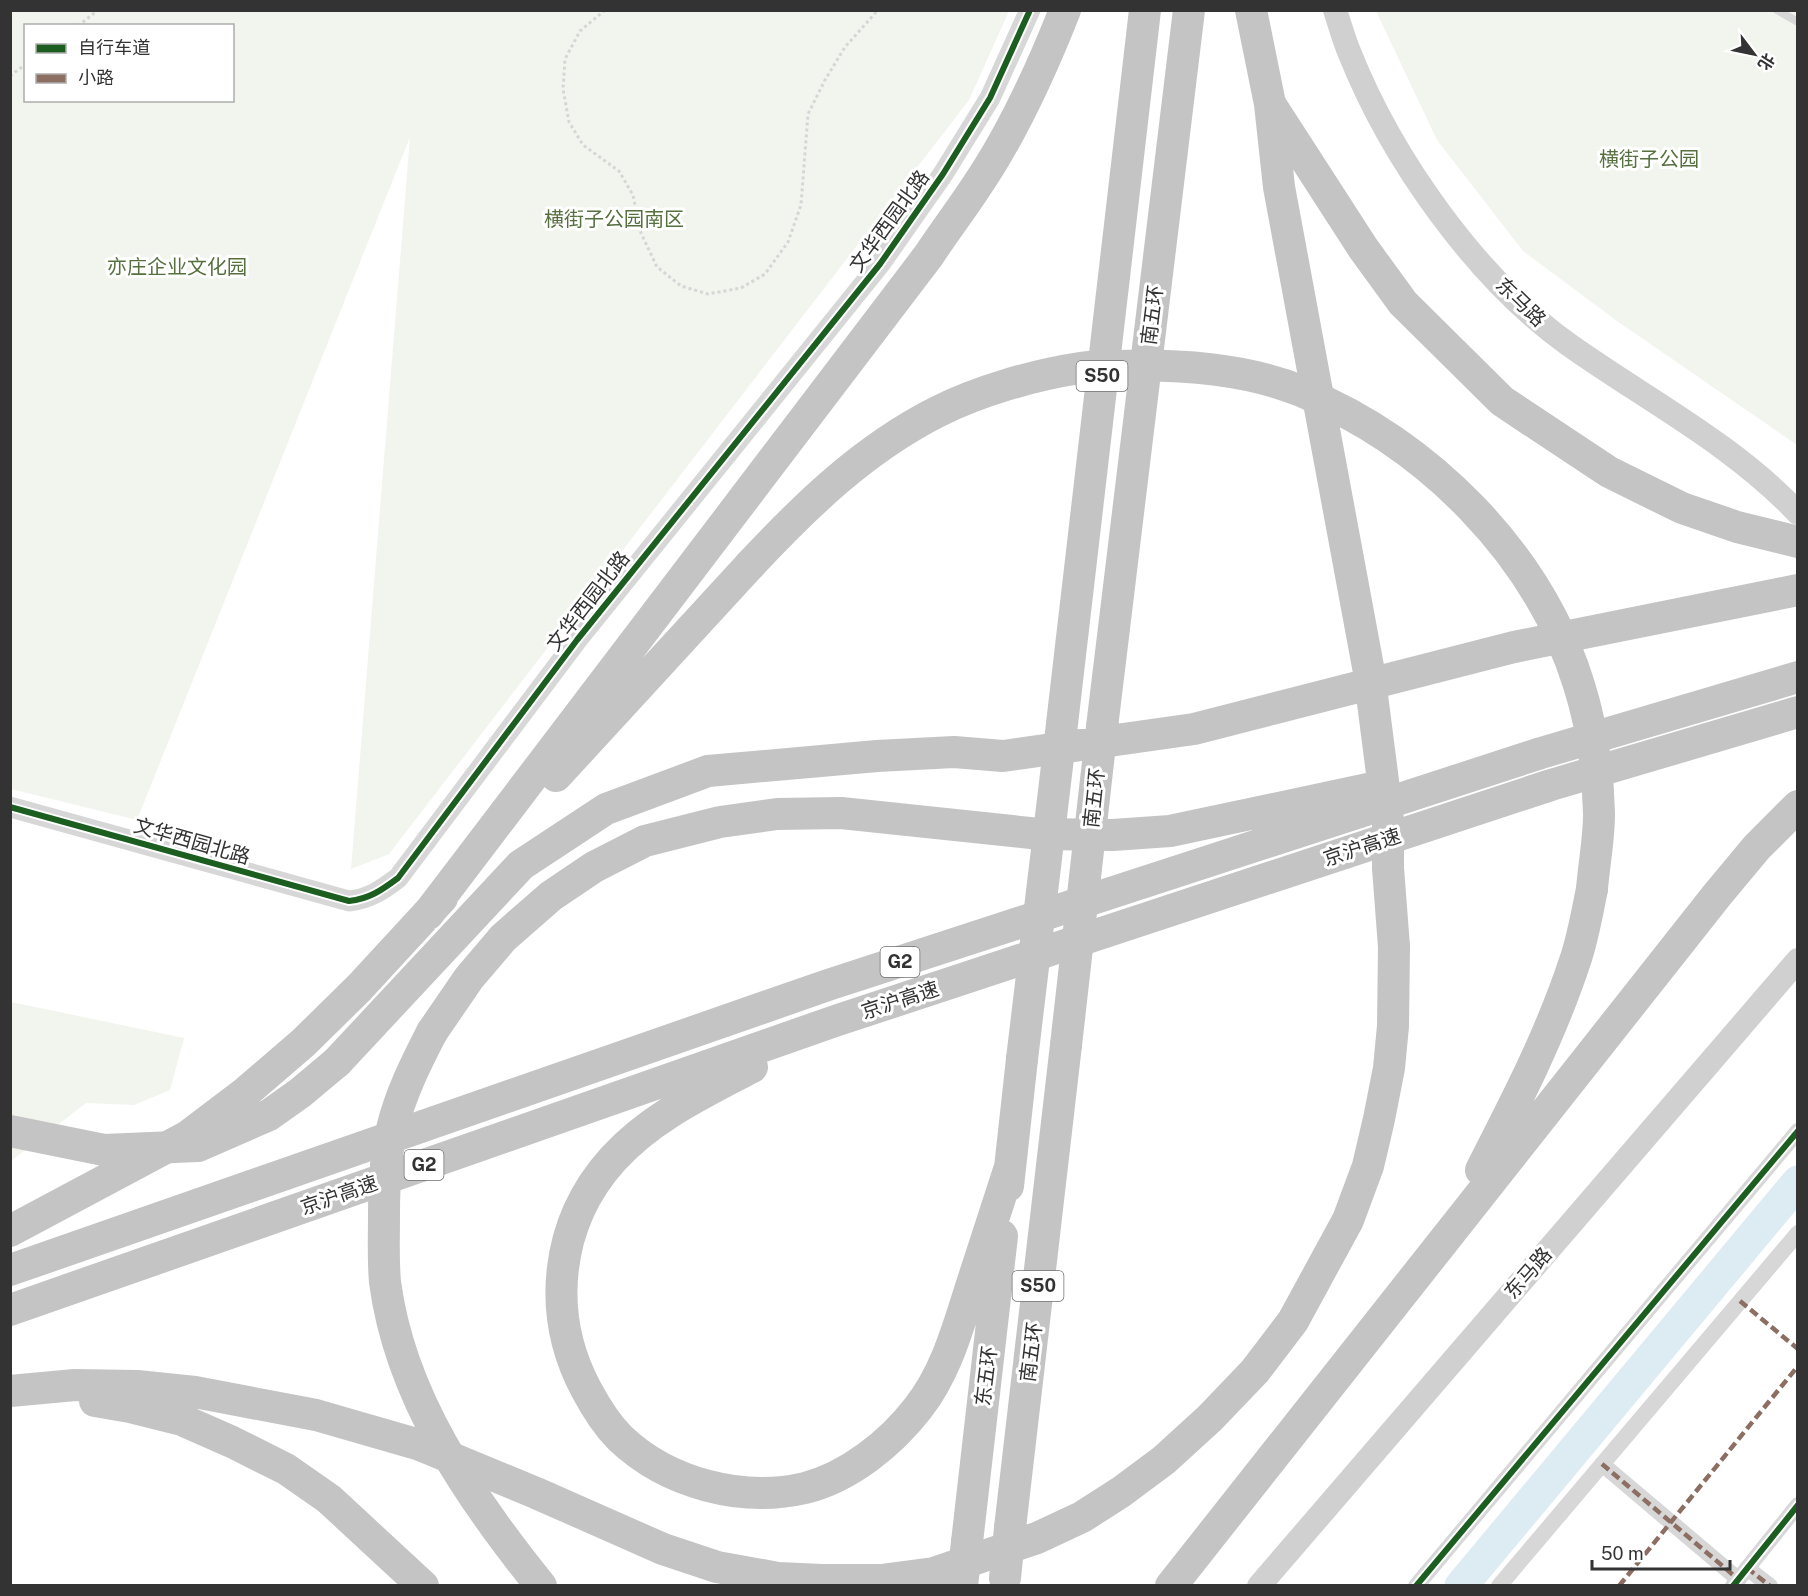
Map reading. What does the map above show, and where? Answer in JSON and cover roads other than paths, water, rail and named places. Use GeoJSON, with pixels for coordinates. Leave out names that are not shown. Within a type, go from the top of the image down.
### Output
{"type":"FeatureCollection","features":[{"type":"Feature","properties":{"kind":"highway"},"geometry":{"type":"LineString","coordinates":[[428,914],[921,264],[977,186],[1016,119],[1051,46],[1065,10]]}},
{"type":"Feature","properties":{"kind":"highway","name":"南五环"},"geometry":{"type":"LineString","coordinates":[[1010,1167],[1145,10]]}},
{"type":"Feature","properties":{"kind":"highway","name":"南五环"},"geometry":{"type":"LineString","coordinates":[[1004,1582],[1102,727],[1189,10]]}},
{"type":"Feature","properties":{"kind":"highway"},"geometry":{"type":"LineString","coordinates":[[10,1392],[75,1385],[137,1386],[195,1392],[316,1414],[420,1445],[536,1493],[663,1550],[717,1567],[778,1578],[881,1580],[934,1573],[1037,1538],[1082,1517],[1164,1460],[1210,1418],[1255,1371],[1293,1322],[1348,1220],[1368,1166],[1389,1068],[1394,1026],[1394,947],[1388,868],[1388,820],[1369,672],[1280,187],[1270,104],[1251,10]]}},
{"type":"Feature","properties":{"kind":"highway"},"geometry":{"type":"LineString","coordinates":[[1270,104],[1363,248],[1403,303],[1502,401],[1609,472],[1682,508],[1737,527],[1797,542]]}},
{"type":"Feature","properties":{"kind":"highway"},"geometry":{"type":"LineString","coordinates":[[10,1231],[188,1136],[246,1092],[303,1042],[359,988],[794,517],[834,481],[884,442],[939,410],[984,393],[1037,377],[1082,367],[1136,365],[1244,374],[1300,391],[1365,423],[1408,453],[1455,490],[1490,527],[1526,575],[1556,627],[1579,686],[1593,750],[1599,815],[1592,889],[1576,959],[1550,1028],[1520,1096],[1480,1172],[1414,1278]]}},
{"type":"Feature","properties":{"kind":"highway"},"geometry":{"type":"LineString","coordinates":[[10,1131],[105,1150],[198,1146],[269,1115],[337,1062],[521,865],[606,809],[708,771],[910,754],[954,752],[1003,756],[1194,729],[1514,647],[1797,590]]}},
{"type":"Feature","properties":{"kind":"highway","name":"京沪高速"},"geometry":{"type":"LineString","coordinates":[[10,1270],[828,985],[1541,753],[1797,677]]}},
{"type":"Feature","properties":{"kind":"highway","name":"京沪高速"},"geometry":{"type":"LineString","coordinates":[[10,1310],[838,1020],[1551,785],[1797,712]]}},
{"type":"Feature","properties":{"kind":"highway"},"geometry":{"type":"LineString","coordinates":[[541,1586],[470,1490],[423,1408],[406,1368],[385,1282],[384,1185],[392,1129],[408,1080],[432,1032],[469,978],[503,938],[551,896],[594,867],[645,841],[720,822],[777,814],[841,813],[1040,834],[1113,835],[1170,831],[1541,753]]}},
{"type":"Feature","properties":{"kind":"highway"},"geometry":{"type":"LineString","coordinates":[[1171,1586],[1717,895],[1757,847],[1797,806]]}},
{"type":"Feature","properties":{"kind":"highway"},"geometry":{"type":"LineString","coordinates":[[838,1020],[682,1104],[644,1131],[614,1159],[592,1187],[571,1230],[562,1266],[560,1303],[564,1331],[575,1369],[595,1406],[620,1437],[655,1464],[692,1481],[734,1491],[762,1492],[806,1488],[842,1473],[888,1442],[919,1407],[942,1370],[1010,1167]]}},
{"type":"Feature","properties":{"kind":"highway","name":"东五环"},"geometry":{"type":"LineString","coordinates":[[962,1586],[1010,1167]]}},
{"type":"Feature","properties":{"kind":"highway"},"geometry":{"type":"LineString","coordinates":[[10,1392],[69,1397],[130,1407],[182,1420],[232,1442],[286,1469],[329,1499],[423,1586]]}},
{"type":"Feature","properties":{"kind":"main road","name":"东马路"},"geometry":{"type":"LineString","coordinates":[[1335,10],[1350,54],[1382,121],[1413,174],[1436,207],[1481,263],[1525,309],[1566,342],[1742,460],[1775,488],[1797,513]]}},
{"type":"Feature","properties":{"kind":"main road","name":"东马路"},"geometry":{"type":"LineString","coordinates":[[1259,1586],[1797,960]]}},
{"type":"Feature","properties":{"kind":"street","name":"文华西园北路"},"geometry":{"type":"LineString","coordinates":[[10,807],[349,901],[363,900],[378,893],[398,878],[577,640],[880,264],[943,174],[990,98],[1030,10]]}},
{"type":"Feature","properties":{"kind":"street"},"geometry":{"type":"LineString","coordinates":[[1416,1586],[1797,1131]]}},
{"type":"Feature","properties":{"kind":"street"},"geometry":{"type":"LineString","coordinates":[[1500,1586],[1797,1233]]}},
{"type":"Feature","properties":{"kind":"street"},"geometry":{"type":"LineString","coordinates":[[1602,1464],[1740,1578],[1770,1586]]}},
{"type":"Feature","properties":{"kind":"street"},"geometry":{"type":"LineString","coordinates":[[1740,1578],[1797,1505]]}},
{"type":"Feature","properties":{"kind":"lane"},"geometry":{"type":"LineString","coordinates":[[1777,10],[1797,22]]}},
{"type":"Feature","properties":{"kind":"waterway"},"geometry":{"type":"LineString","coordinates":[[1461,1586],[1798,1182]]}},
{"type":"Feature","properties":{"kind":"park label","name":"横街子公园"},"geometry":{"type":"Point","coordinates":[1649,159]}},
{"type":"Feature","properties":{"kind":"park label","name":"横街子公园南区"},"geometry":{"type":"Point","coordinates":[614,219]}},
{"type":"Feature","properties":{"kind":"park label","name":"亦庄企业文化园"},"geometry":{"type":"Point","coordinates":[177,267]}}]}
